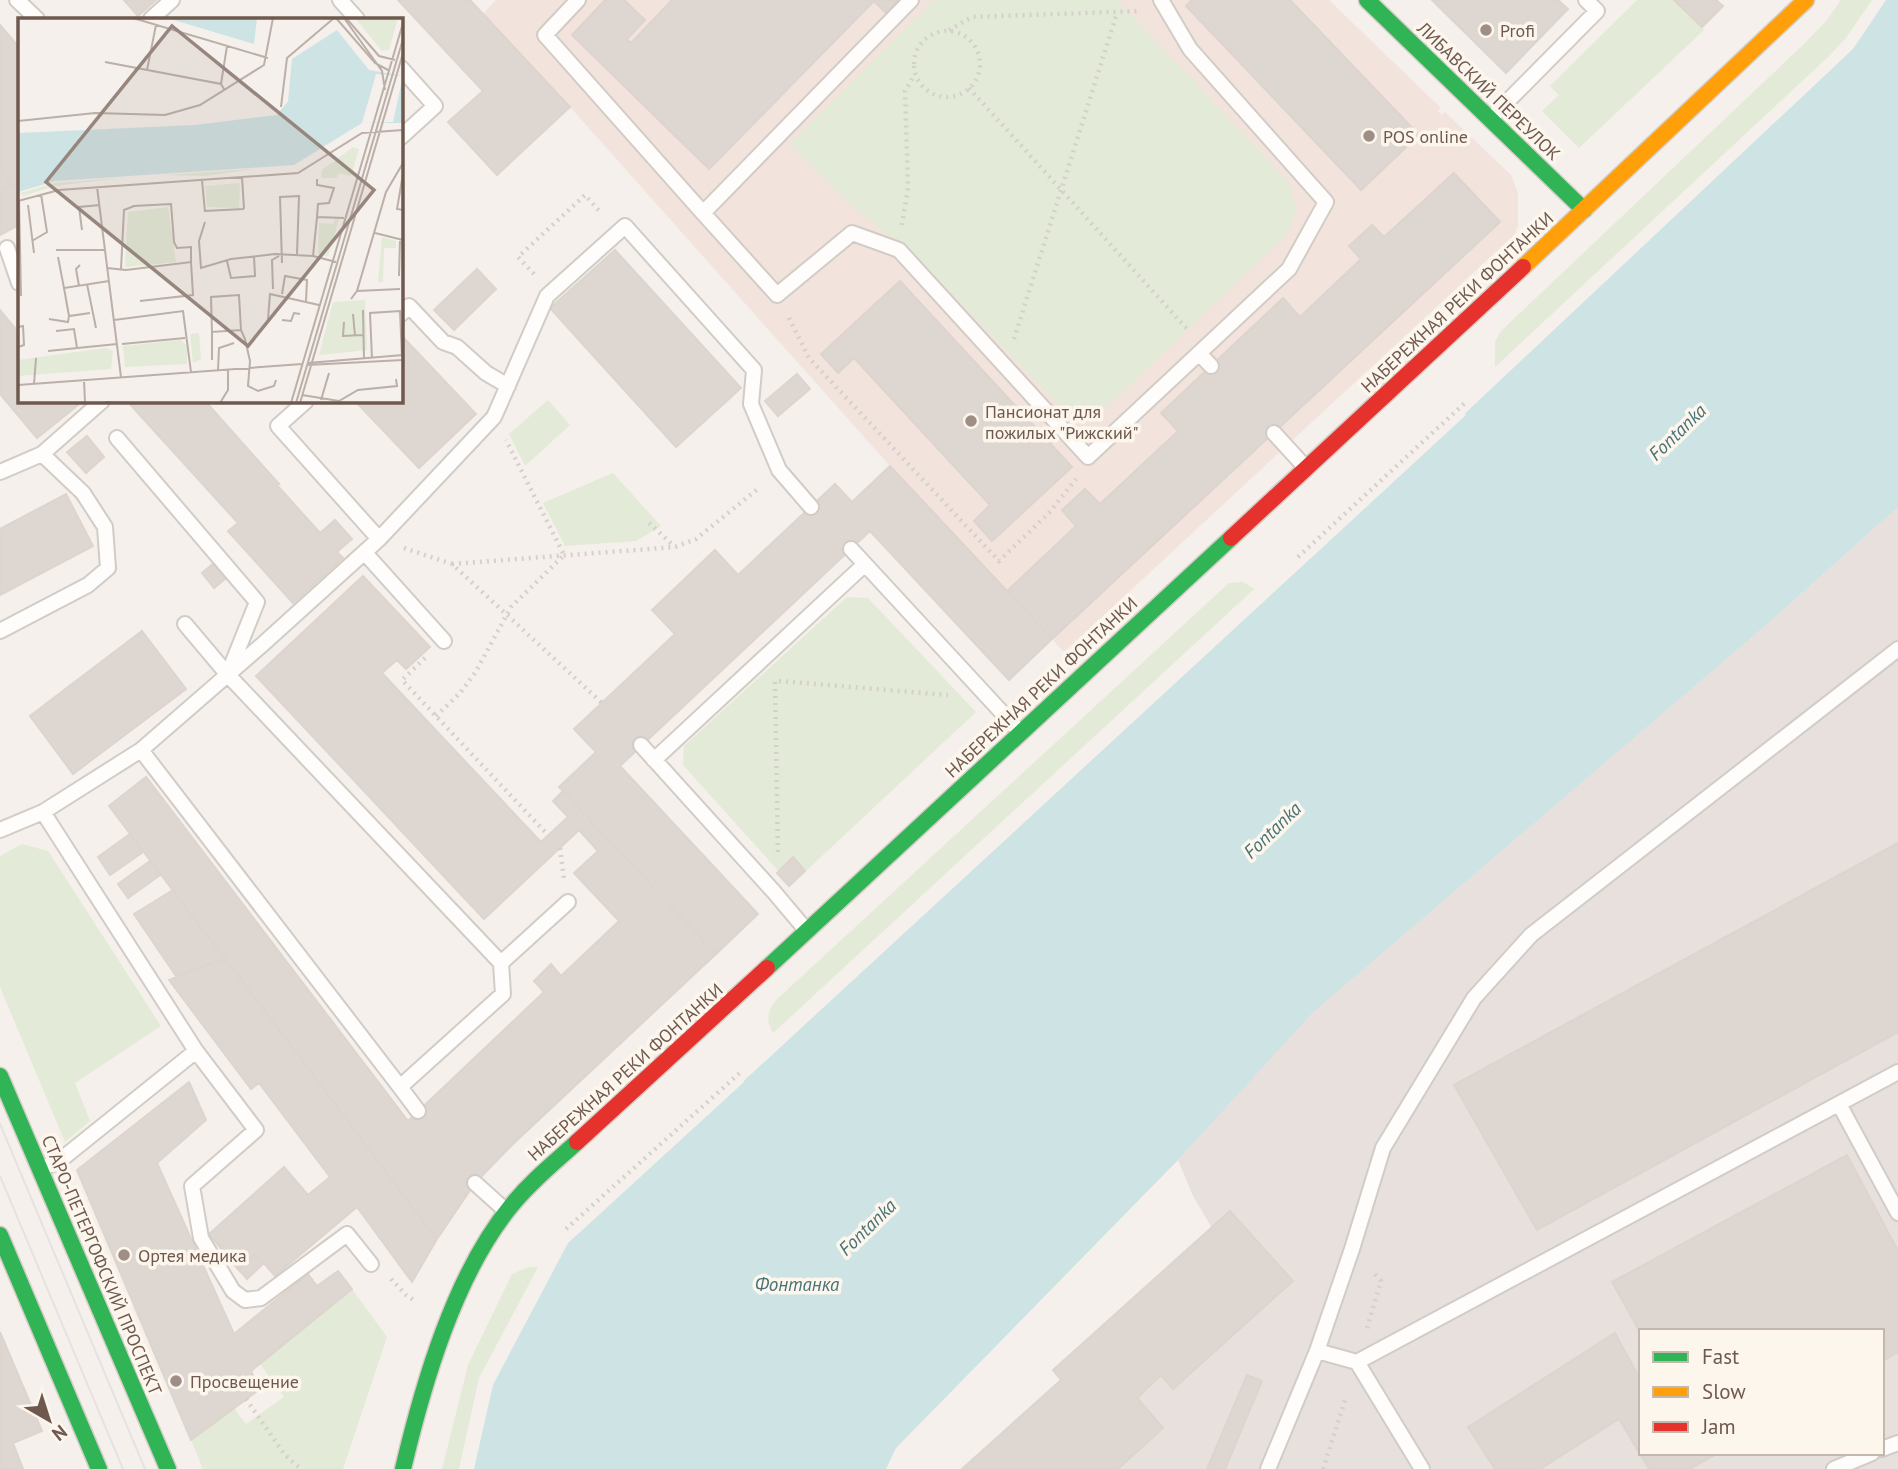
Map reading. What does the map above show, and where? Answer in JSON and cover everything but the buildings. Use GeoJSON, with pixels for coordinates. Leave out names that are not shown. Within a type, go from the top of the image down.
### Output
{"type":"FeatureCollection","features":[{"type":"Feature","properties":{"kind":"street","name":"ЛИБАВСКИЙ ПЕРЕУЛОК"},"geometry":{"type":"LineString","coordinates":[[1367,0],[1584,210]]}},
{"type":"Feature","properties":{"kind":"street","name":"НАБЕРЕЖНАЯ РЕКИ ФОНТАНКИ"},"geometry":{"type":"LineString","coordinates":[[403,1469],[416,1417],[442,1337],[479,1257],[507,1211],[531,1184],[807,932],[1584,210],[1806,0]]}},
{"type":"Feature","properties":{"kind":"street","name":"СТАРО-ПЕТЕРГОФСКИЙ ПРОСПЕКТ"},"geometry":{"type":"LineString","coordinates":[[0,1076],[168,1469]]}},
{"type":"Feature","properties":{"kind":"street"},"geometry":{"type":"LineString","coordinates":[[0,1235],[99,1469]]}},
{"type":"Feature","properties":{"kind":"lane"},"geometry":{"type":"LineString","coordinates":[[17,0],[36,18]]}},
{"type":"Feature","properties":{"kind":"lane"},"geometry":{"type":"LineString","coordinates":[[152,18],[172,0]]}},
{"type":"Feature","properties":{"kind":"lane"},"geometry":{"type":"LineString","coordinates":[[340,0],[356,18]]}},
{"type":"Feature","properties":{"kind":"lane"},"geometry":{"type":"LineString","coordinates":[[578,0],[545,34],[777,295],[852,233],[899,250],[1088,457],[1289,269],[1326,202],[1190,49],[1164,5]]}},
{"type":"Feature","properties":{"kind":"lane"},"geometry":{"type":"LineString","coordinates":[[704,213],[911,0]]}},
{"type":"Feature","properties":{"kind":"lane"},"geometry":{"type":"LineString","coordinates":[[1490,119],[1597,11],[1587,0]]}},
{"type":"Feature","properties":{"kind":"lane"},"geometry":{"type":"LineString","coordinates":[[402,69],[435,106],[402,136]]}},
{"type":"Feature","properties":{"kind":"lane"},"geometry":{"type":"LineString","coordinates":[[0,830],[43,813],[141,750],[365,553],[495,417],[547,296],[625,226],[754,370],[751,404],[779,470],[811,507]]}},
{"type":"Feature","properties":{"kind":"lane"},"geometry":{"type":"LineString","coordinates":[[7,248],[18,280]]}},
{"type":"Feature","properties":{"kind":"lane"},"geometry":{"type":"LineString","coordinates":[[402,313],[409,306],[443,342],[457,347],[486,373],[508,386]]}},
{"type":"Feature","properties":{"kind":"lane"},"geometry":{"type":"LineString","coordinates":[[1201,350],[1211,366]]}},
{"type":"Feature","properties":{"kind":"lane"},"geometry":{"type":"LineString","coordinates":[[0,471],[42,454],[101,402]]}},
{"type":"Feature","properties":{"kind":"lane"},"geometry":{"type":"LineString","coordinates":[[305,402],[278,426],[379,539]]}},
{"type":"Feature","properties":{"kind":"lane"},"geometry":{"type":"LineString","coordinates":[[1274,433],[1306,468]]}},
{"type":"Feature","properties":{"kind":"lane"},"geometry":{"type":"LineString","coordinates":[[117,438],[257,602],[228,675]]}},
{"type":"Feature","properties":{"kind":"lane"},"geometry":{"type":"LineString","coordinates":[[0,631],[88,585],[108,568],[105,527],[83,493],[42,454]]}},
{"type":"Feature","properties":{"kind":"lane"},"geometry":{"type":"LineString","coordinates":[[850,549],[1020,732]]}},
{"type":"Feature","properties":{"kind":"lane"},"geometry":{"type":"LineString","coordinates":[[365,553],[444,641]]}},
{"type":"Feature","properties":{"kind":"lane"},"geometry":{"type":"LineString","coordinates":[[654,760],[864,565]]}},
{"type":"Feature","properties":{"kind":"lane"},"geometry":{"type":"LineString","coordinates":[[185,624],[228,675],[501,963],[503,994],[400,1087]]}},
{"type":"Feature","properties":{"kind":"lane"},"geometry":{"type":"LineString","coordinates":[[1268,1469],[1317,1351],[1383,1148],[1474,998],[1531,935],[1898,649]]}},
{"type":"Feature","properties":{"kind":"lane"},"geometry":{"type":"LineString","coordinates":[[642,745],[807,932]]}},
{"type":"Feature","properties":{"kind":"lane"},"geometry":{"type":"LineString","coordinates":[[141,750],[418,1111]]}},
{"type":"Feature","properties":{"kind":"lane"},"geometry":{"type":"LineString","coordinates":[[43,813],[196,1051],[256,1130],[192,1186],[201,1238],[233,1292],[245,1300],[261,1298],[347,1234],[371,1264]]}},
{"type":"Feature","properties":{"kind":"lane"},"geometry":{"type":"LineString","coordinates":[[501,963],[568,902]]}},
{"type":"Feature","properties":{"kind":"lane"},"geometry":{"type":"LineString","coordinates":[[40,1169],[58,1162],[196,1051]]}},
{"type":"Feature","properties":{"kind":"lane"},"geometry":{"type":"LineString","coordinates":[[1357,1362],[1898,1072]]}},
{"type":"Feature","properties":{"kind":"lane"},"geometry":{"type":"LineString","coordinates":[[1839,1104],[1898,1213]]}},
{"type":"Feature","properties":{"kind":"lane"},"geometry":{"type":"LineString","coordinates":[[475,1182],[507,1211]]}},
{"type":"Feature","properties":{"kind":"lane"},"geometry":{"type":"LineString","coordinates":[[1317,1351],[1357,1362],[1422,1469]]}},
{"type":"Feature","properties":{"kind":"lane"},"geometry":{"type":"LineString","coordinates":[[1834,1469],[1867,1455]]}},
{"type":"Feature","properties":{"kind":"path"},"geometry":{"type":"LineString","coordinates":[[949,30],[961,33],[971,41],[978,52],[980,65],[977,78],[969,89],[958,95],[945,97],[932,93],[922,85],[915,75],[913,62],[917,49],[925,38],[936,32],[949,30],[972,17],[1117,13],[1164,5]]}},
{"type":"Feature","properties":{"kind":"path"},"geometry":{"type":"LineString","coordinates":[[1005,366],[1117,13]]}},
{"type":"Feature","properties":{"kind":"path"},"geometry":{"type":"LineString","coordinates":[[899,250],[908,188],[905,91],[915,75]]}},
{"type":"Feature","properties":{"kind":"path"},"geometry":{"type":"LineString","coordinates":[[969,89],[1201,350]]}},
{"type":"Feature","properties":{"kind":"path"},"geometry":{"type":"LineString","coordinates":[[550,293],[518,257],[585,195],[618,232]]}},
{"type":"Feature","properties":{"kind":"path"},"geometry":{"type":"LineString","coordinates":[[777,295],[809,358],[999,561],[1049,513],[1077,478],[1088,457]]}},
{"type":"Feature","properties":{"kind":"path"},"geometry":{"type":"LineString","coordinates":[[1297,557],[1467,401]]}},
{"type":"Feature","properties":{"kind":"path"},"geometry":{"type":"LineString","coordinates":[[495,417],[564,555]]}},
{"type":"Feature","properties":{"kind":"path"},"geometry":{"type":"LineString","coordinates":[[379,539],[452,564],[676,547],[696,539],[779,470]]}},
{"type":"Feature","properties":{"kind":"path"},"geometry":{"type":"LineString","coordinates":[[649,523],[676,547]]}},
{"type":"Feature","properties":{"kind":"path"},"geometry":{"type":"LineString","coordinates":[[436,716],[460,693],[475,673],[511,607],[564,555]]}},
{"type":"Feature","properties":{"kind":"path"},"geometry":{"type":"LineString","coordinates":[[452,564],[602,703]]}},
{"type":"Feature","properties":{"kind":"path"},"geometry":{"type":"LineString","coordinates":[[402,680],[548,835]]}},
{"type":"Feature","properties":{"kind":"path"},"geometry":{"type":"LineString","coordinates":[[774,892],[778,864],[775,680],[987,696]]}},
{"type":"Feature","properties":{"kind":"path"},"geometry":{"type":"LineString","coordinates":[[566,1229],[742,1071]]}},
{"type":"Feature","properties":{"kind":"path"},"geometry":{"type":"LineString","coordinates":[[246,1399],[285,1455],[300,1469]]}},
{"type":"Feature","properties":{"kind":"shaded area"},"geometry":{"type":"Polygon","coordinates":[[[496,0],[1329,0],[1441,108],[1438,111],[1442,115],[1445,112],[1511,175],[1518,193],[1518,225],[1514,235],[1064,652],[890,466],[570,107],[483,14],[496,0]]]}},
{"type":"Feature","properties":{"kind":"shaded area"},"geometry":{"type":"Polygon","coordinates":[[[1898,507],[1898,1469],[962,1469],[1061,1380],[1053,1370],[1212,1228],[1193,1196],[1178,1160],[1312,1012],[1772,620],[1898,507]]]}},
{"type":"Feature","properties":{"kind":"green space"},"geometry":{"type":"Polygon","coordinates":[[[935,0],[1117,0],[1289,182],[1296,208],[1290,231],[1102,412],[1087,421],[1071,418],[925,265],[847,202],[789,144],[935,0]]]}},
{"type":"Feature","properties":{"kind":"green space"},"geometry":{"type":"Polygon","coordinates":[[[1637,0],[1674,0],[1704,30],[1579,148],[1542,111],[1559,95],[1550,86],[1637,0]]]}},
{"type":"Feature","properties":{"kind":"green space"},"geometry":{"type":"Polygon","coordinates":[[[1841,0],[1872,0],[1845,39],[1828,57],[1495,367],[1495,342],[1501,331],[1805,43],[1841,0]]]}},
{"type":"Feature","properties":{"kind":"green space"},"geometry":{"type":"Polygon","coordinates":[[[548,400],[570,425],[525,466],[509,434],[548,400]]]}},
{"type":"Feature","properties":{"kind":"green space"},"geometry":{"type":"Polygon","coordinates":[[[613,473],[661,526],[636,541],[565,546],[543,503],[613,473]]]}},
{"type":"Feature","properties":{"kind":"green space"},"geometry":{"type":"Polygon","coordinates":[[[1243,582],[1254,589],[773,1033],[768,1017],[775,1001],[1229,583],[1243,582]]]}},
{"type":"Feature","properties":{"kind":"green space"},"geometry":{"type":"Polygon","coordinates":[[[847,597],[868,598],[976,712],[791,885],[683,765],[684,746],[847,597]]]}},
{"type":"Feature","properties":{"kind":"green space"},"geometry":{"type":"Polygon","coordinates":[[[22,844],[48,851],[161,1026],[75,1083],[90,1121],[65,1142],[0,987],[0,856],[22,844]]]}},
{"type":"Feature","properties":{"kind":"green space"},"geometry":{"type":"Polygon","coordinates":[[[529,1267],[538,1267],[479,1378],[459,1469],[442,1469],[468,1365],[512,1274],[529,1267]]]}},
{"type":"Feature","properties":{"kind":"green space"},"geometry":{"type":"Polygon","coordinates":[[[352,1289],[387,1337],[343,1469],[203,1469],[191,1440],[234,1408],[246,1424],[284,1397],[260,1364],[352,1289]]]}},
{"type":"Feature","properties":{"kind":"water","name":"Фонтанка"},"geometry":{"type":"Polygon","coordinates":[[[1886,0],[1898,0],[1898,507],[1772,620],[1313,1012],[1178,1160],[896,1448],[886,1469],[474,1469],[493,1385],[568,1243],[1311,558],[1853,49],[1886,0]]]}},
{"type":"Feature","properties":{"kind":"pier"},"geometry":{"type":"Polygon","coordinates":[[[1463,412],[1466,415],[1311,558],[1308,556],[1463,412]]]}},
{"type":"Feature","properties":{"kind":"pier"},"geometry":{"type":"Polygon","coordinates":[[[742,1079],[744,1082],[579,1233],[576,1231],[742,1079]]]}},
{"type":"Feature","properties":{"kind":"tram line"},"geometry":{"type":"LineString","coordinates":[[0,1124],[145,1469]]}},
{"type":"Feature","properties":{"kind":"tram line"},"geometry":{"type":"LineString","coordinates":[[0,1176],[123,1469]]}},
{"type":"Feature","properties":{"kind":"traffic: fast"},"geometry":{"type":"LineString","coordinates":[[1367,0],[1584,210]]}},
{"type":"Feature","properties":{"kind":"traffic: fast"},"geometry":{"type":"LineString","coordinates":[[767,968],[1231,538]]}},
{"type":"Feature","properties":{"kind":"traffic: fast"},"geometry":{"type":"LineString","coordinates":[[0,1076],[168,1469]]}},
{"type":"Feature","properties":{"kind":"traffic: fast"},"geometry":{"type":"LineString","coordinates":[[403,1469],[431,1366],[457,1297],[473,1264],[491,1233],[518,1197],[577,1142]]}},
{"type":"Feature","properties":{"kind":"traffic: fast"},"geometry":{"type":"LineString","coordinates":[[0,1235],[99,1469]]}},
{"type":"Feature","properties":{"kind":"traffic: slow"},"geometry":{"type":"LineString","coordinates":[[1523,267],[1806,0]]}},
{"type":"Feature","properties":{"kind":"traffic: jam"},"geometry":{"type":"LineString","coordinates":[[1231,538],[1523,267]]}},
{"type":"Feature","properties":{"kind":"traffic: jam"},"geometry":{"type":"LineString","coordinates":[[577,1142],[767,968]]}},
{"type":"Feature","properties":{"kind":"place","name":"Profi"},"geometry":{"type":"Point","coordinates":[1486,30]}},
{"type":"Feature","properties":{"kind":"place","name":"POS online"},"geometry":{"type":"Point","coordinates":[1369,136]}},
{"type":"Feature","properties":{"kind":"place","name":"Пансионат для пожилых \"Рижский\""},"geometry":{"type":"Point","coordinates":[971,421]}},
{"type":"Feature","properties":{"kind":"place","name":"Ортея медика"},"geometry":{"type":"Point","coordinates":[124,1255]}},
{"type":"Feature","properties":{"kind":"place","name":"Просвещение"},"geometry":{"type":"Point","coordinates":[176,1381]}},
{"type":"Feature","properties":{"kind":"water label","name":"Fontanka"},"geometry":{"type":"Point","coordinates":[1677,432]}},
{"type":"Feature","properties":{"kind":"water label","name":"Fontanka"},"geometry":{"type":"Point","coordinates":[1272,830]}},
{"type":"Feature","properties":{"kind":"water label","name":"Fontanka"},"geometry":{"type":"Point","coordinates":[867,1227]}}]}
